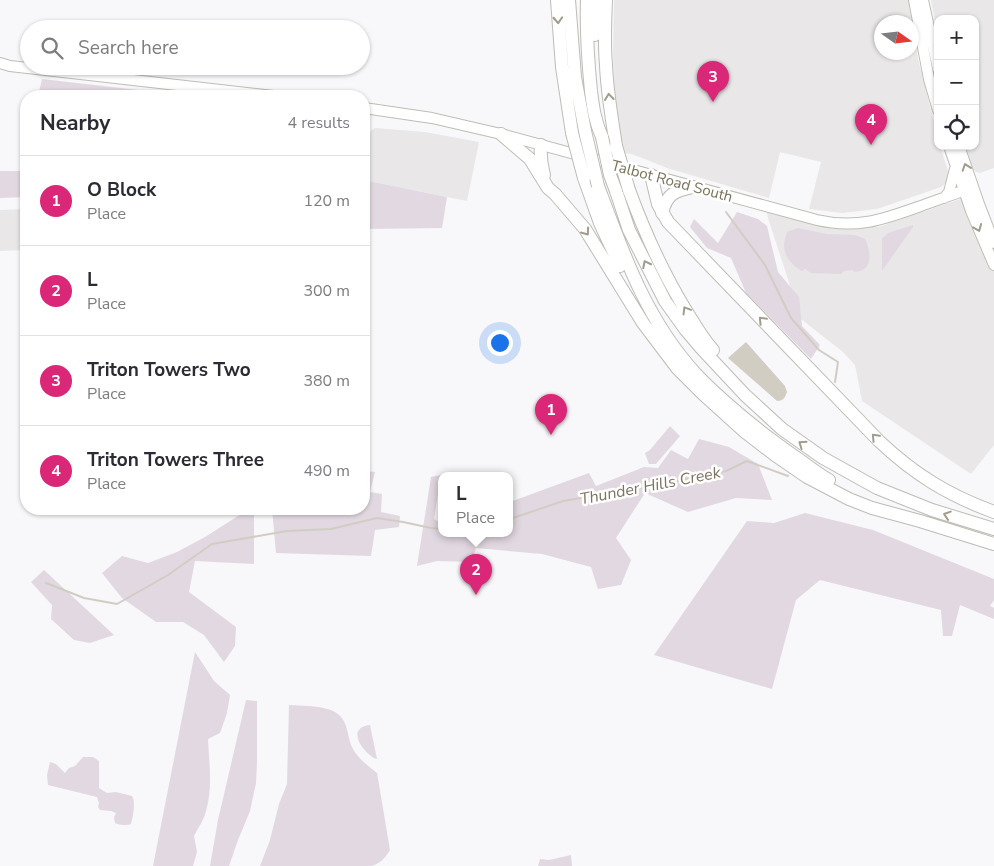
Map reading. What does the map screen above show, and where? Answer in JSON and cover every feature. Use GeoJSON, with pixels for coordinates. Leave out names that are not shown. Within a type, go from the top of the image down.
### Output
{"type":"FeatureCollection","features":[{"type":"Feature","properties":{"kind":"highway"},"geometry":{"type":"LineString","coordinates":[[557,0],[562,67],[580,128],[598,186],[624,258],[650,311]]}},
{"type":"Feature","properties":{"kind":"highway"},"geometry":{"type":"LineString","coordinates":[[569,0],[584,178],[600,223],[635,293],[650,311],[674,347],[695,372],[721,399],[761,432],[825,478],[877,505],[920,521]]}},
{"type":"Feature","properties":{"kind":"highway"},"geometry":{"type":"LineString","coordinates":[[580,0],[579,38],[582,72],[580,128]]}},
{"type":"Feature","properties":{"kind":"highway"},"geometry":{"type":"LineString","coordinates":[[587,0],[586,26],[589,77],[594,114],[602,137]]}},
{"type":"Feature","properties":{"kind":"highway"},"geometry":{"type":"LineString","coordinates":[[596,0],[594,58],[602,137],[610,175],[629,230],[665,301],[680,322],[718,367],[745,395],[782,429],[823,458],[877,488],[932,510],[994,529]]}},
{"type":"Feature","properties":{"kind":"highway"},"geometry":{"type":"LineString","coordinates":[[606,0],[605,32],[608,95],[616,146],[638,215],[677,295],[697,328],[723,363],[764,405],[782,429]]}},
{"type":"Feature","properties":{"kind":"highway"},"geometry":{"type":"LineString","coordinates":[[500,134],[530,159],[548,188],[585,229],[643,323],[677,368],[724,414],[775,455],[808,477],[849,499],[872,508],[994,544]]}},
{"type":"Feature","properties":{"kind":"highway"},"geometry":{"type":"LineString","coordinates":[[541,144],[541,163],[545,177],[555,194]]}},
{"type":"Feature","properties":{"kind":"highway"},"geometry":{"type":"LineString","coordinates":[[651,175],[656,199],[668,222],[879,441],[911,469],[941,489],[994,512]]}},
{"type":"Feature","properties":{"kind":"highway"},"geometry":{"type":"LineString","coordinates":[[662,213],[664,203],[670,195],[693,187]]}},
{"type":"Feature","properties":{"kind":"main road"},"geometry":{"type":"LineString","coordinates":[[914,0],[919,31],[934,61]]}},
{"type":"Feature","properties":{"kind":"main road"},"geometry":{"type":"LineString","coordinates":[[923,0],[929,56],[934,74]]}},
{"type":"Feature","properties":{"kind":"main road"},"geometry":{"type":"LineString","coordinates":[[929,52],[931,86],[937,105]]}},
{"type":"Feature","properties":{"kind":"main road"},"geometry":{"type":"LineString","coordinates":[[0,64],[20,67]]}},
{"type":"Feature","properties":{"kind":"main road"},"geometry":{"type":"LineString","coordinates":[[89,75],[221,90]]}},
{"type":"Feature","properties":{"kind":"main road","name":"Talbot Road South"},"geometry":{"type":"LineString","coordinates":[[370,109],[446,121],[541,144],[693,187],[836,224],[878,220],[968,189]]}},
{"type":"Feature","properties":{"kind":"main road"},"geometry":{"type":"LineString","coordinates":[[950,150],[955,165],[994,243]]}},
{"type":"Feature","properties":{"kind":"main road"},"geometry":{"type":"LineString","coordinates":[[960,150],[971,211],[994,265]]}},
{"type":"Feature","properties":{"kind":"main road"},"geometry":{"type":"LineString","coordinates":[[944,198],[952,185],[955,165]]}},
{"type":"Feature","properties":{"kind":"shaded area"},"geometry":{"type":"Polygon","coordinates":[[[614,0],[910,0],[912,15],[874,15],[874,60],[918,60],[934,122],[934,150],[941,150],[949,174],[945,184],[941,187],[877,209],[842,213],[809,209],[821,162],[780,152],[769,198],[667,168],[631,154],[615,152],[614,0]]]}},
{"type":"Feature","properties":{"kind":"shaded area"},"geometry":{"type":"Polygon","coordinates":[[[931,0],[994,0],[994,168],[980,173],[972,169],[966,150],[979,150],[979,15],[934,16],[931,0]]]}},
{"type":"Feature","properties":{"kind":"shaded area"},"geometry":{"type":"Polygon","coordinates":[[[42,79],[138,90],[39,90],[42,79]]]}},
{"type":"Feature","properties":{"kind":"shaded area"},"geometry":{"type":"Polygon","coordinates":[[[375,128],[425,132],[479,142],[467,201],[370,181],[371,131],[375,128]]]}},
{"type":"Feature","properties":{"kind":"shaded area"},"geometry":{"type":"Polygon","coordinates":[[[0,171],[20,171],[20,197],[0,198],[0,171]]]}},
{"type":"Feature","properties":{"kind":"shaded area"},"geometry":{"type":"Polygon","coordinates":[[[370,181],[447,197],[442,228],[370,229],[370,181]]]}},
{"type":"Feature","properties":{"kind":"shaded area"},"geometry":{"type":"Polygon","coordinates":[[[966,197],[994,258],[994,445],[971,474],[862,401],[855,365],[843,352],[801,319],[766,209],[830,225],[879,227],[966,197]]]}},
{"type":"Feature","properties":{"kind":"shaded area"},"geometry":{"type":"Polygon","coordinates":[[[20,209],[20,250],[0,251],[0,210],[20,209]]]}},
{"type":"Feature","properties":{"kind":"shaded area"},"geometry":{"type":"Polygon","coordinates":[[[737,212],[758,219],[767,226],[778,272],[799,297],[802,326],[820,345],[811,359],[746,293],[731,258],[707,248],[690,227],[694,219],[718,243],[737,212]]]}},
{"type":"Feature","properties":{"kind":"shaded area"},"geometry":{"type":"Polygon","coordinates":[[[913,225],[882,271],[882,238],[888,233],[913,225]]]}},
{"type":"Feature","properties":{"kind":"shaded area"},"geometry":{"type":"Polygon","coordinates":[[[798,228],[827,234],[855,235],[865,239],[869,249],[868,265],[860,271],[844,271],[841,274],[811,273],[805,269],[802,271],[789,260],[784,249],[787,232],[798,228]]]}},
{"type":"Feature","properties":{"kind":"shaded area"},"geometry":{"type":"Polygon","coordinates":[[[746,342],[785,386],[787,392],[782,400],[777,401],[728,358],[746,342]]]}},
{"type":"Feature","properties":{"kind":"shaded area"},"geometry":{"type":"Polygon","coordinates":[[[670,426],[680,436],[656,464],[649,464],[645,453],[650,450],[670,426]]]}},
{"type":"Feature","properties":{"kind":"shaded area"},"geometry":{"type":"Polygon","coordinates":[[[699,439],[729,447],[758,464],[772,500],[736,498],[688,512],[645,493],[616,538],[631,560],[621,585],[598,589],[591,567],[542,554],[476,548],[472,562],[437,561],[417,566],[431,477],[438,476],[438,494],[434,519],[438,522],[438,537],[513,537],[513,501],[589,473],[596,486],[644,467],[658,468],[671,450],[688,459],[699,439]]]}},
{"type":"Feature","properties":{"kind":"shaded area"},"geometry":{"type":"Polygon","coordinates":[[[370,472],[375,472],[370,492],[370,472]]]}},
{"type":"Feature","properties":{"kind":"shaded area"},"geometry":{"type":"Polygon","coordinates":[[[370,492],[382,494],[381,512],[400,516],[399,527],[375,530],[371,556],[276,553],[273,515],[370,515],[370,492]]]}},
{"type":"Feature","properties":{"kind":"shaded area"},"geometry":{"type":"Polygon","coordinates":[[[805,513],[873,530],[994,579],[994,600],[990,606],[994,608],[994,619],[960,605],[952,636],[943,636],[941,610],[820,580],[796,600],[772,689],[654,655],[747,521],[774,523],[805,513]]]}},
{"type":"Feature","properties":{"kind":"shaded area"},"geometry":{"type":"Polygon","coordinates":[[[240,515],[254,515],[254,564],[195,561],[189,592],[236,627],[235,646],[224,662],[204,635],[183,622],[156,622],[122,598],[102,573],[122,556],[148,563],[177,552],[240,515]]]}},
{"type":"Feature","properties":{"kind":"shaded area"},"geometry":{"type":"Polygon","coordinates":[[[44,570],[114,635],[90,643],[74,640],[51,619],[52,605],[31,582],[44,570]]]}},
{"type":"Feature","properties":{"kind":"shaded area"},"geometry":{"type":"Polygon","coordinates":[[[195,652],[214,681],[230,695],[227,713],[220,733],[208,739],[210,775],[208,802],[205,814],[194,836],[197,852],[193,866],[153,866],[195,652]]]}},
{"type":"Feature","properties":{"kind":"shaded area"},"geometry":{"type":"Polygon","coordinates":[[[246,700],[257,701],[256,783],[250,811],[229,866],[210,866],[218,820],[246,700]]]}},
{"type":"Feature","properties":{"kind":"shaded area"},"geometry":{"type":"Polygon","coordinates":[[[289,705],[321,707],[338,714],[345,724],[351,745],[356,754],[377,773],[390,850],[378,863],[372,866],[260,866],[287,784],[289,705]]]}},
{"type":"Feature","properties":{"kind":"shaded area"},"geometry":{"type":"Polygon","coordinates":[[[370,725],[377,759],[367,753],[357,736],[358,731],[362,727],[370,725]]]}},
{"type":"Feature","properties":{"kind":"shaded area"},"geometry":{"type":"Polygon","coordinates":[[[83,757],[93,757],[99,761],[99,788],[107,793],[116,792],[132,796],[134,806],[131,824],[115,823],[114,817],[116,813],[100,810],[97,797],[48,785],[47,775],[50,762],[56,764],[65,773],[83,757]]]}},
{"type":"Feature","properties":{"kind":"shaded area"},"geometry":{"type":"Polygon","coordinates":[[[571,855],[572,866],[538,866],[540,859],[549,860],[571,855]]]}},
{"type":"Feature","properties":{"kind":"waterway","name":"Thunder Hills Creek"},"geometry":{"type":"LineString","coordinates":[[726,212],[765,265],[791,318],[819,350],[838,362],[835,382]]}},
{"type":"Feature","properties":{"kind":"waterway","name":"Thunder Hills Creek"},"geometry":{"type":"LineString","coordinates":[[513,518],[563,501],[726,471],[747,461],[788,476]]}},
{"type":"Feature","properties":{"kind":"waterway","name":"Thunder Hills Creek"},"geometry":{"type":"LineString","coordinates":[[46,583],[84,598],[117,604],[168,575],[212,544],[287,531],[331,529],[377,518],[438,529]]}},
{"type":"Feature","properties":{"kind":"place","name":"Triton Towers Two"},"geometry":{"type":"Point","coordinates":[713,102]}},
{"type":"Feature","properties":{"kind":"place","name":"Triton Towers Three"},"geometry":{"type":"Point","coordinates":[871,145]}},
{"type":"Feature","properties":{"kind":"place","name":"O Block"},"geometry":{"type":"Point","coordinates":[551,435]}},
{"type":"Feature","properties":{"kind":"place","name":"L"},"geometry":{"type":"Point","coordinates":[476,595]}}]}
